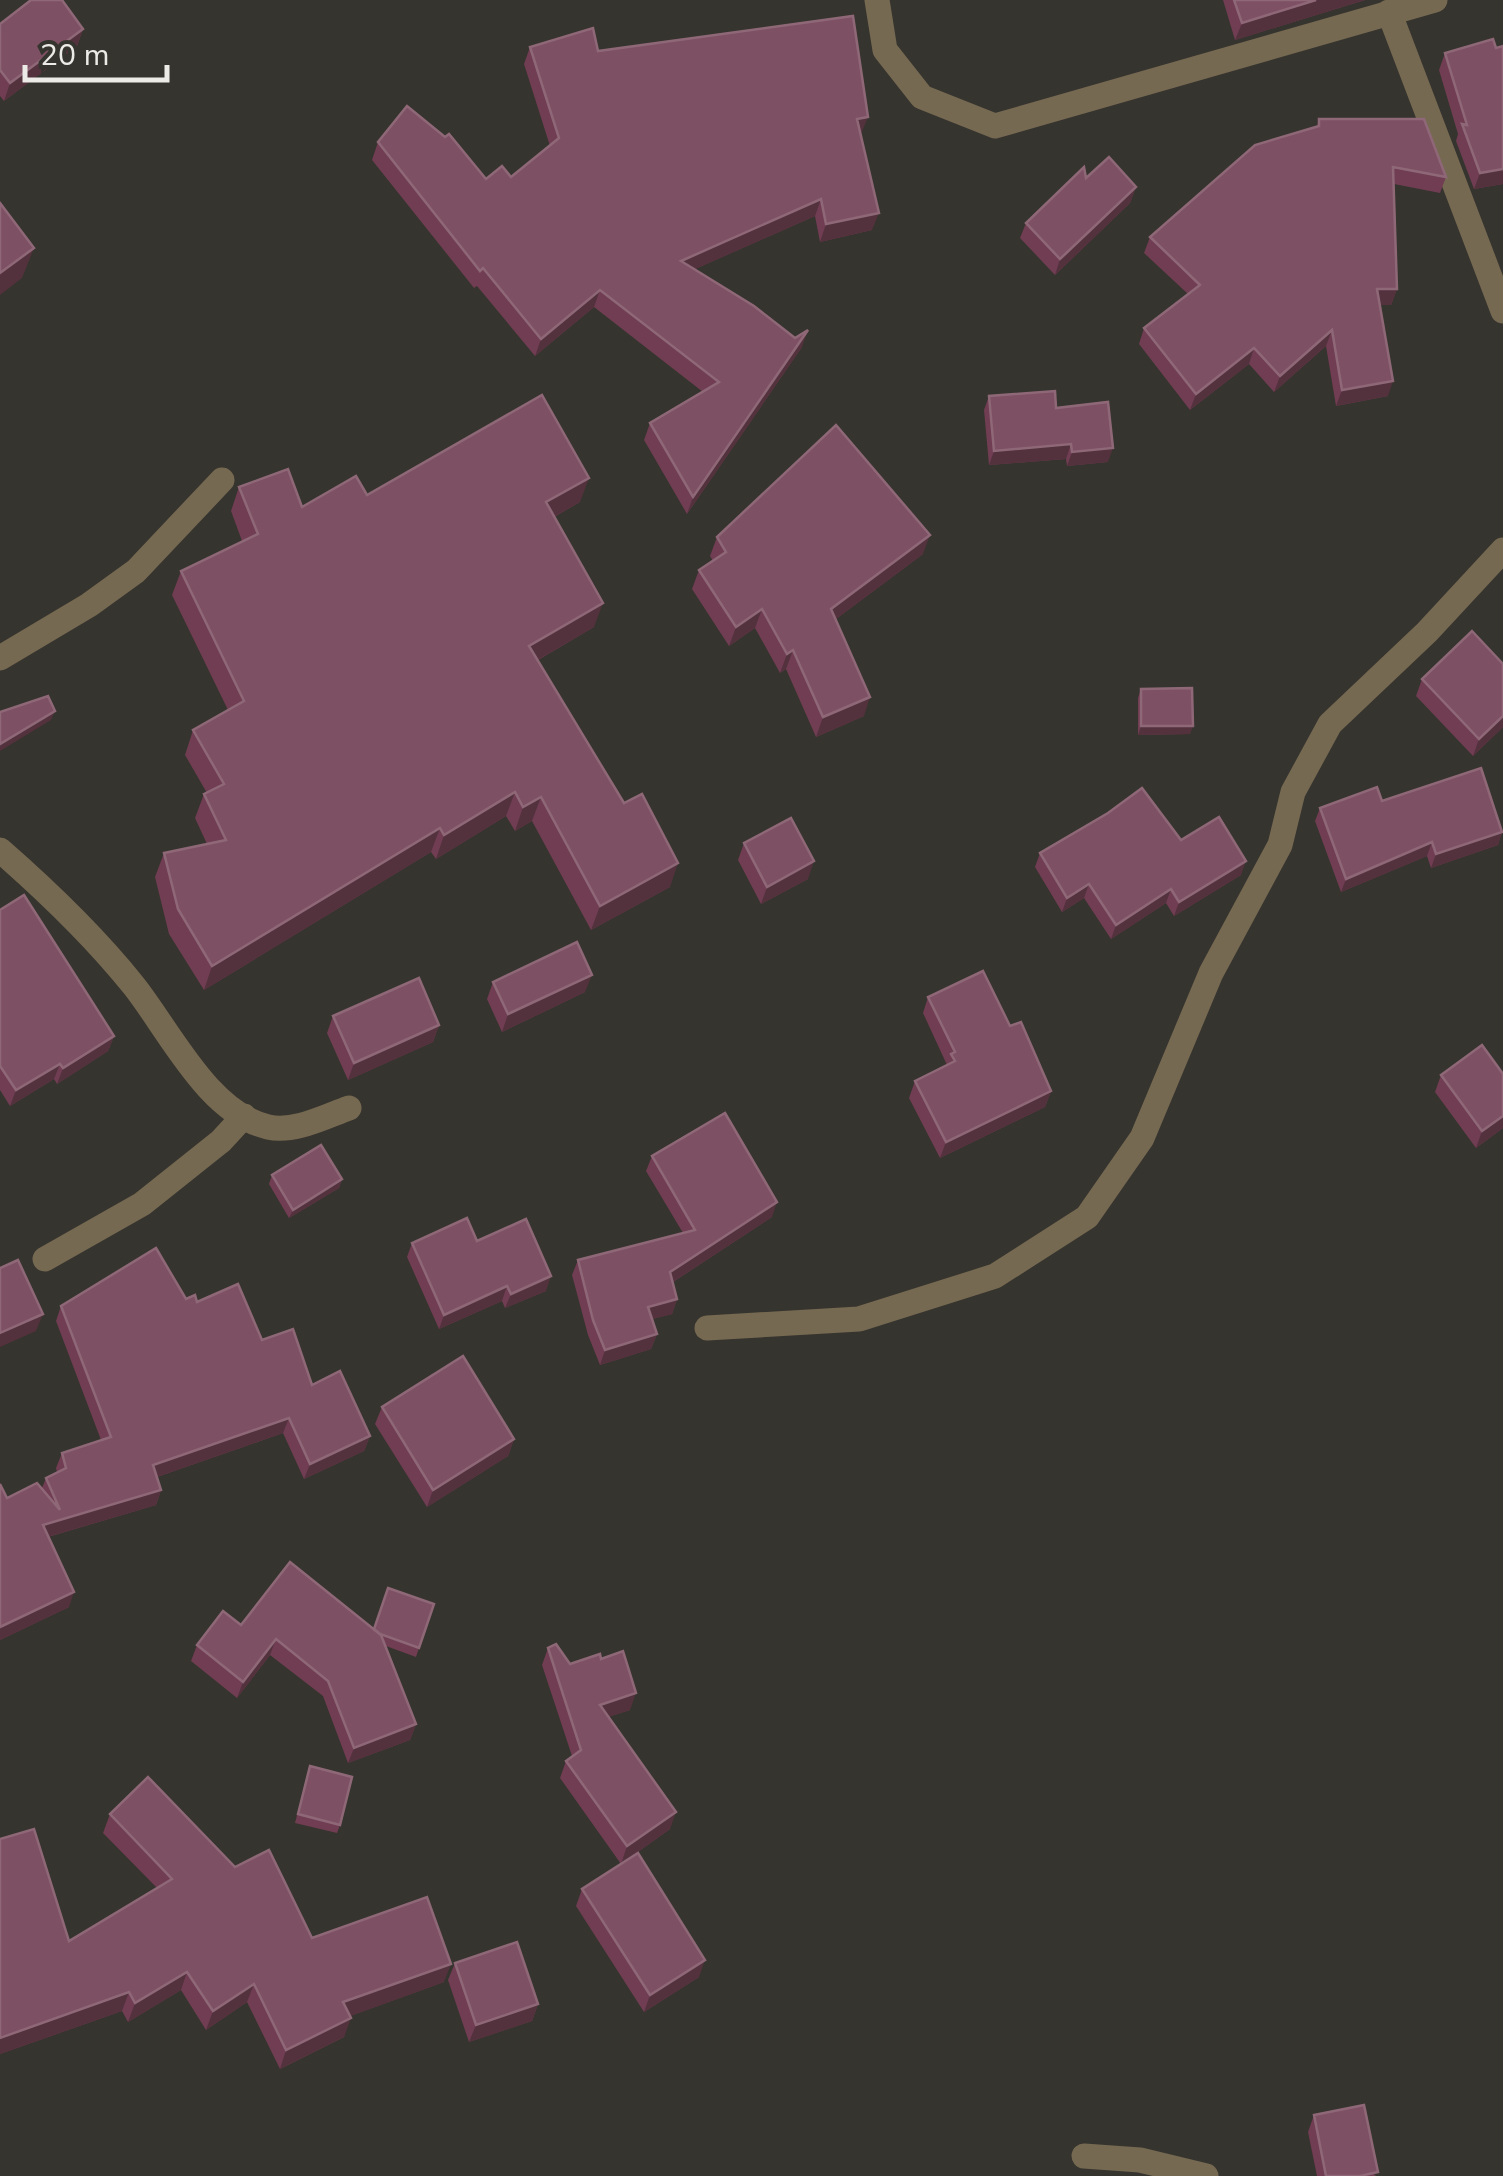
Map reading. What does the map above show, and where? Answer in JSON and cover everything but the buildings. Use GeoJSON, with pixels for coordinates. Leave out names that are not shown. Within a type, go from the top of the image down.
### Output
{"type":"FeatureCollection","features":[{"type":"Feature","properties":{"kind":"street"},"geometry":{"type":"LineString","coordinates":[[877,0],[885,50],[922,97],[995,126],[1434,0]]}},
{"type":"Feature","properties":{"kind":"street"},"geometry":{"type":"LineString","coordinates":[[1389,12],[1503,311]]}},
{"type":"Feature","properties":{"kind":"street"},"geometry":{"type":"LineString","coordinates":[[0,658],[136,572],[222,480]]}},
{"type":"Feature","properties":{"kind":"street"},"geometry":{"type":"LineString","coordinates":[[707,1328],[859,1320],[994,1276],[1087,1217],[1142,1138],[1212,973],[1280,844],[1293,792],[1330,724],[1427,632],[1503,550]]}},
{"type":"Feature","properties":{"kind":"street"},"geometry":{"type":"LineString","coordinates":[[0,850],[64,907],[135,987],[174,1046],[231,1110],[269,1128],[288,1128],[349,1108]]}},
{"type":"Feature","properties":{"kind":"street"},"geometry":{"type":"LineString","coordinates":[[45,1259],[142,1204],[221,1141],[244,1116]]}},
{"type":"Feature","properties":{"kind":"street"},"geometry":{"type":"LineString","coordinates":[[1084,2156],[1140,2160],[1206,2176]]}}]}
